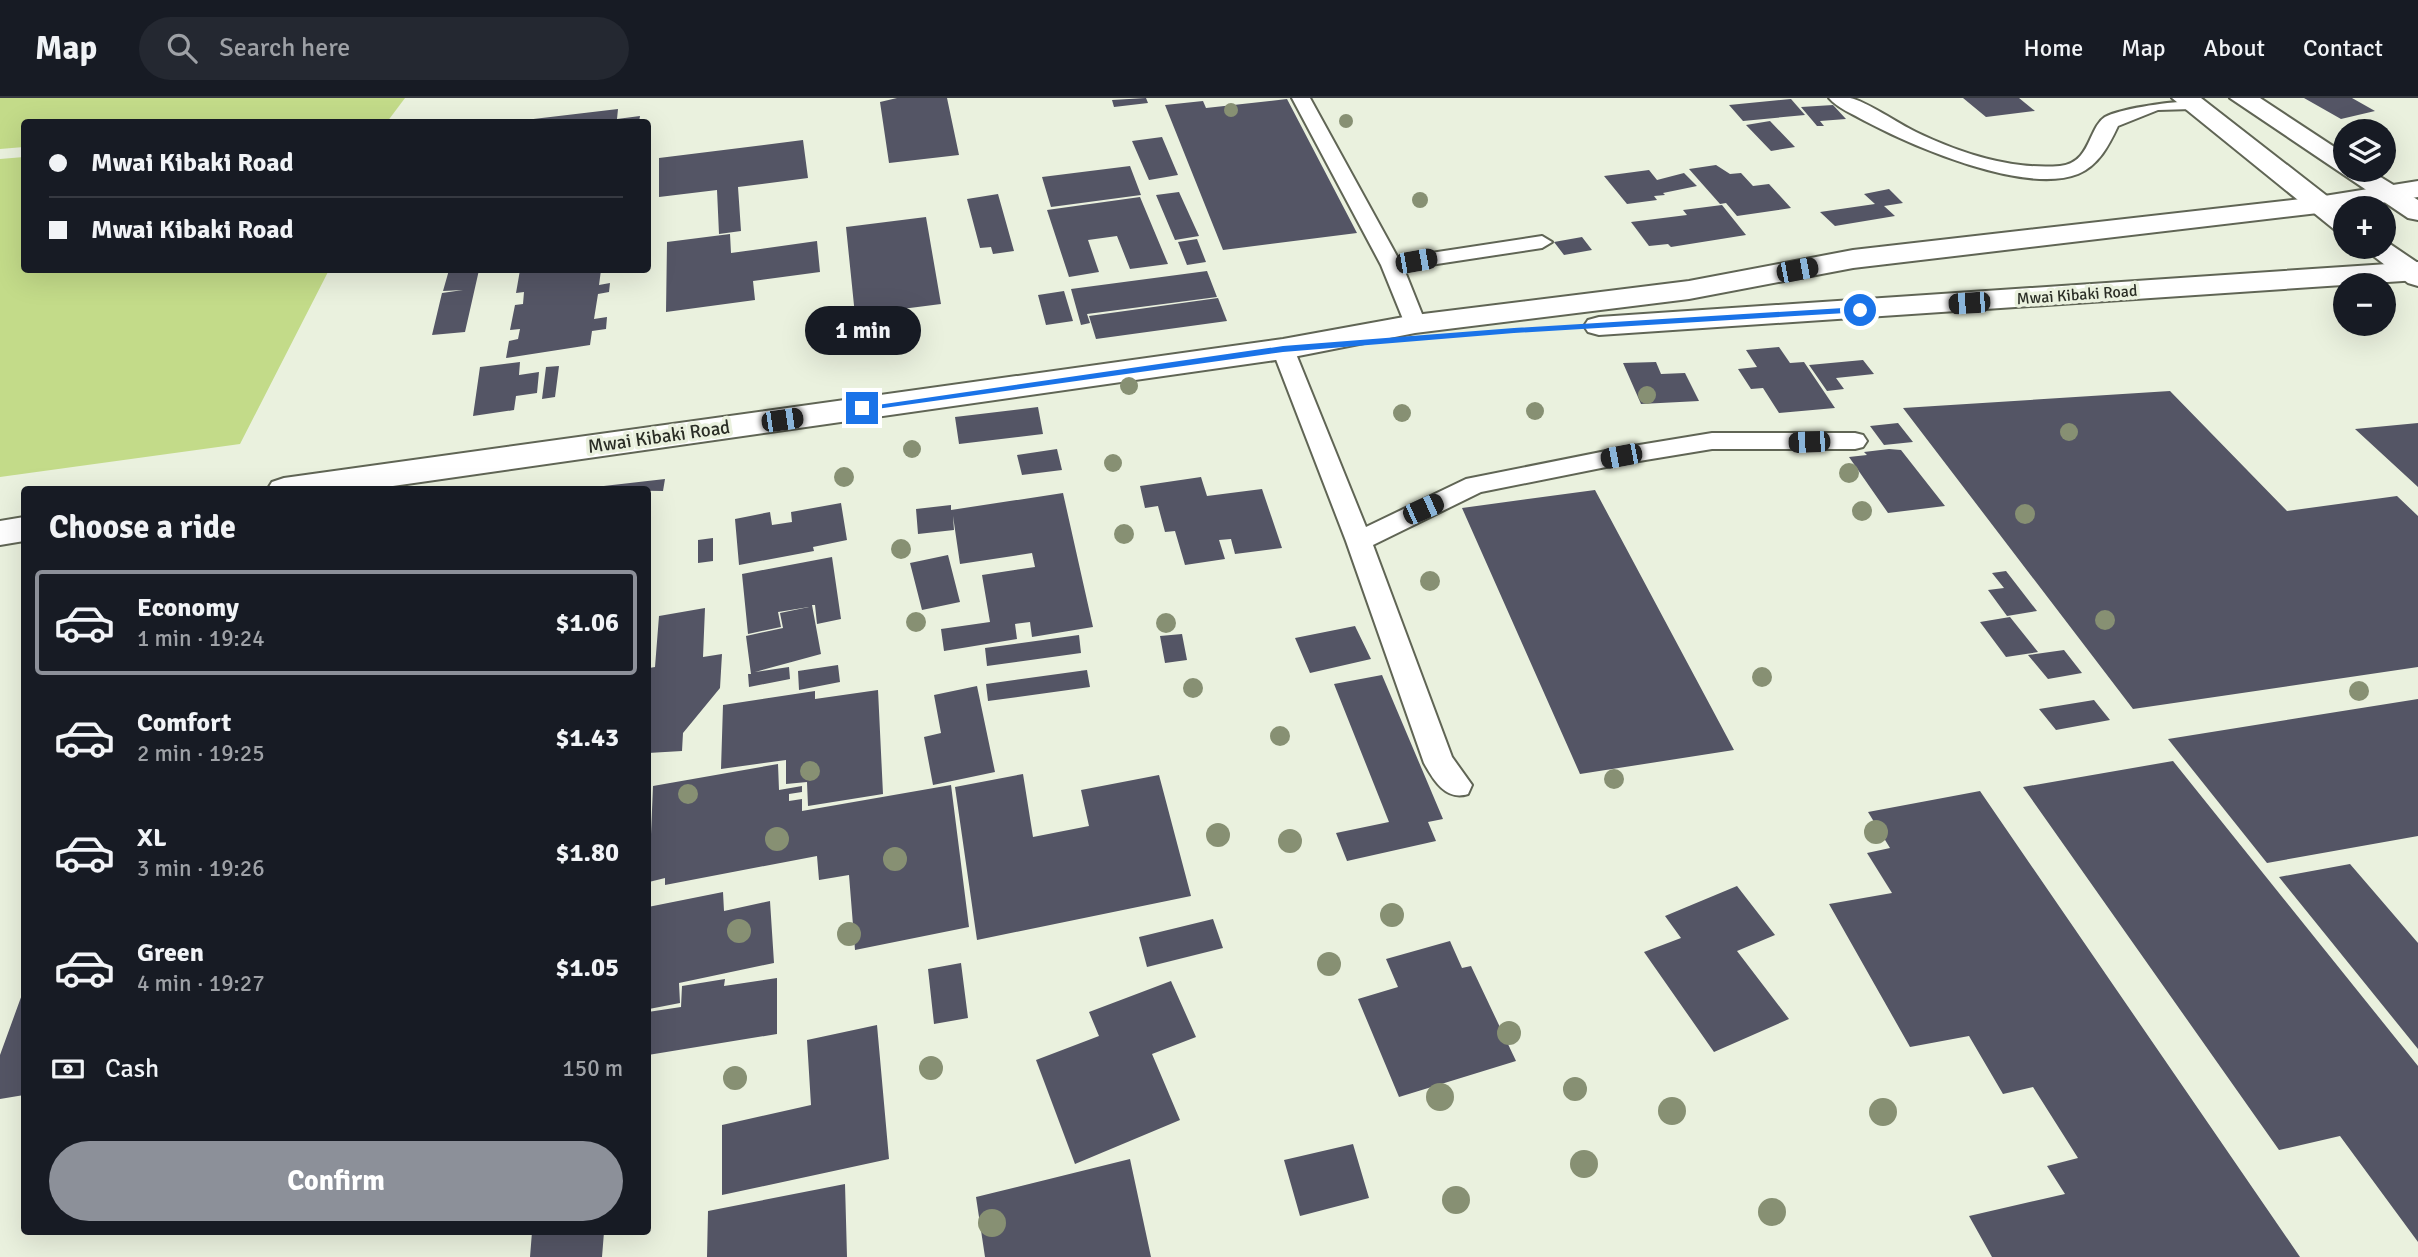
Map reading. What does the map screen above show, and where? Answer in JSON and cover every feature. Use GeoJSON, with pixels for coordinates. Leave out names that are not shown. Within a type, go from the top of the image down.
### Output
{"type":"FeatureCollection","features":[{"type":"Feature","properties":{"kind":"main road"},"geometry":{"type":"LineString","coordinates":[[2244,98],[2333,158]]}},
{"type":"Feature","properties":{"kind":"main road"},"geometry":{"type":"LineString","coordinates":[[2188,101],[2333,216]]}},
{"type":"Feature","properties":{"kind":"main road"},"geometry":{"type":"LineString","coordinates":[[2370,182],[2418,212]]}},
{"type":"Feature","properties":{"kind":"main road","name":"Mwai Kibaki Road"},"geometry":{"type":"LineString","coordinates":[[312,486],[1283,349],[1415,324],[1689,290],[1853,259],[2318,205],[2418,189]]}},
{"type":"Feature","properties":{"kind":"main road"},"geometry":{"type":"LineString","coordinates":[[2394,259],[2415,273]]}},
{"type":"Feature","properties":{"kind":"main road","name":"Mwai Kibaki Road"},"geometry":{"type":"LineString","coordinates":[[1283,349],[1514,331],[2415,273]]}},
{"type":"Feature","properties":{"kind":"main road"},"geometry":{"type":"LineString","coordinates":[[0,533],[21,530]]}},
{"type":"Feature","properties":{"kind":"lane"},"geometry":{"type":"LineString","coordinates":[[1301,98],[1392,265],[1415,324]]}},
{"type":"Feature","properties":{"kind":"lane"},"geometry":{"type":"LineString","coordinates":[[1838,98],[1900,134],[1963,158],[2018,170],[2069,171],[2098,151],[2110,122],[2155,105],[2188,101]]}},
{"type":"Feature","properties":{"kind":"lane"},"geometry":{"type":"LineString","coordinates":[[1392,265],[1542,242]]}},
{"type":"Feature","properties":{"kind":"lane"},"geometry":{"type":"LineString","coordinates":[[1283,349],[1359,541],[1439,763],[1457,785]]}},
{"type":"Feature","properties":{"kind":"lane"},"geometry":{"type":"LineString","coordinates":[[1359,541],[1475,485],[1597,460],[1712,442],[1855,441]]}},
{"type":"Feature","properties":{"kind":"green space"},"geometry":{"type":"Polygon","coordinates":[[[0,98],[405,98],[389,119],[21,119],[21,147],[0,149],[0,98]]]}},
{"type":"Feature","properties":{"kind":"green space"},"geometry":{"type":"Polygon","coordinates":[[[21,157],[21,273],[327,273],[240,444],[0,477],[0,159],[21,157]]]}},
{"type":"Feature","properties":{"kind":"building"},"geometry":{"type":"Polygon","coordinates":[[[897,98],[947,98],[959,155],[889,163],[880,102],[897,98]]]}},
{"type":"Feature","properties":{"kind":"building"},"geometry":{"type":"Polygon","coordinates":[[[1146,98],[1148,103],[1114,107],[1112,100],[1146,98]]]}},
{"type":"Feature","properties":{"kind":"building"},"geometry":{"type":"Polygon","coordinates":[[[1963,98],[2019,98],[2035,111],[1986,117],[1963,98]]]}},
{"type":"Feature","properties":{"kind":"building"},"geometry":{"type":"Polygon","coordinates":[[[2304,98],[2352,98],[2375,111],[2341,119],[2304,98]]]}},
{"type":"Feature","properties":{"kind":"building"},"geometry":{"type":"Polygon","coordinates":[[[1287,99],[1357,233],[1223,250],[1165,105],[1203,101],[1206,108],[1287,99]]]}},
{"type":"Feature","properties":{"kind":"building"},"geometry":{"type":"Polygon","coordinates":[[[1791,99],[1805,115],[1743,121],[1729,105],[1791,99]]]}},
{"type":"Feature","properties":{"kind":"building"},"geometry":{"type":"Polygon","coordinates":[[[1833,105],[1846,119],[1820,121],[1824,126],[1817,126],[1801,107],[1833,105]]]}},
{"type":"Feature","properties":{"kind":"building"},"geometry":{"type":"Polygon","coordinates":[[[618,109],[617,119],[533,119],[618,109]]]}},
{"type":"Feature","properties":{"kind":"building"},"geometry":{"type":"Polygon","coordinates":[[[640,116],[640,119],[617,119],[640,116]]]}},
{"type":"Feature","properties":{"kind":"building"},"geometry":{"type":"Polygon","coordinates":[[[1770,121],[1795,147],[1771,151],[1746,125],[1770,121]]]}},
{"type":"Feature","properties":{"kind":"building"},"geometry":{"type":"Polygon","coordinates":[[[1162,137],[1178,175],[1149,180],[1132,141],[1162,137]]]}},
{"type":"Feature","properties":{"kind":"building"},"geometry":{"type":"Polygon","coordinates":[[[803,140],[808,178],[738,187],[741,231],[719,234],[717,190],[659,197],[659,158],[803,140]]]}},
{"type":"Feature","properties":{"kind":"building"},"geometry":{"type":"Polygon","coordinates":[[[1716,165],[1730,174],[1741,173],[1753,186],[1769,184],[1791,208],[1737,216],[1726,203],[1720,204],[1689,169],[1716,165]]]}},
{"type":"Feature","properties":{"kind":"building"},"geometry":{"type":"Polygon","coordinates":[[[1130,166],[1141,195],[1051,207],[1042,177],[1130,166]]]}},
{"type":"Feature","properties":{"kind":"building"},"geometry":{"type":"Polygon","coordinates":[[[1649,170],[1657,180],[1684,173],[1697,186],[1654,196],[1657,200],[1627,204],[1604,176],[1649,170]]]}},
{"type":"Feature","properties":{"kind":"building"},"geometry":{"type":"Polygon","coordinates":[[[1889,189],[1903,203],[1884,206],[1895,216],[1835,226],[1820,212],[1875,204],[1864,194],[1889,189]]]}},
{"type":"Feature","properties":{"kind":"building"},"geometry":{"type":"Polygon","coordinates":[[[1179,192],[1199,236],[1175,240],[1156,195],[1179,192]]]}},
{"type":"Feature","properties":{"kind":"building"},"geometry":{"type":"Polygon","coordinates":[[[998,194],[1014,251],[993,254],[991,247],[980,248],[967,199],[998,194]]]}},
{"type":"Feature","properties":{"kind":"building"},"geometry":{"type":"Polygon","coordinates":[[[1140,197],[1168,264],[1130,269],[1117,236],[1088,240],[1099,272],[1069,277],[1047,210],[1140,197]]]}},
{"type":"Feature","properties":{"kind":"building"},"geometry":{"type":"Polygon","coordinates":[[[1722,205],[1746,235],[1671,247],[1668,244],[1649,246],[1631,222],[1687,215],[1683,210],[1722,205]]]}},
{"type":"Feature","properties":{"kind":"building"},"geometry":{"type":"Polygon","coordinates":[[[926,217],[941,304],[855,315],[846,227],[926,217]]]}},
{"type":"Feature","properties":{"kind":"building"},"geometry":{"type":"Polygon","coordinates":[[[730,234],[731,253],[817,241],[820,272],[753,281],[755,300],[666,312],[667,242],[730,234]]]}},
{"type":"Feature","properties":{"kind":"building"},"geometry":{"type":"Polygon","coordinates":[[[1582,237],[1592,250],[1564,255],[1554,242],[1582,237]]]}},
{"type":"Feature","properties":{"kind":"building"},"geometry":{"type":"Polygon","coordinates":[[[1197,239],[1206,262],[1187,265],[1178,242],[1197,239]]]}},
{"type":"Feature","properties":{"kind":"building"},"geometry":{"type":"Polygon","coordinates":[[[1207,271],[1217,297],[1087,314],[1090,323],[1081,325],[1071,289],[1207,271]]]}},
{"type":"Feature","properties":{"kind":"building"},"geometry":{"type":"Polygon","coordinates":[[[448,273],[478,273],[465,332],[432,335],[442,293],[463,290],[443,291],[448,273]]]}},
{"type":"Feature","properties":{"kind":"building"},"geometry":{"type":"Polygon","coordinates":[[[519,273],[601,273],[599,285],[610,283],[609,292],[598,294],[594,319],[607,317],[606,329],[592,331],[590,345],[506,358],[509,341],[518,339],[520,329],[510,330],[515,305],[523,304],[524,292],[516,293],[519,273]]]}},
{"type":"Feature","properties":{"kind":"building"},"geometry":{"type":"Polygon","coordinates":[[[1064,291],[1073,321],[1046,325],[1038,295],[1064,291]]]}},
{"type":"Feature","properties":{"kind":"building"},"geometry":{"type":"Polygon","coordinates":[[[1218,298],[1227,321],[1096,339],[1089,316],[1218,298]]]}},
{"type":"Feature","properties":{"kind":"building"},"geometry":{"type":"Polygon","coordinates":[[[1779,347],[1790,363],[1804,362],[1835,408],[1779,413],[1763,388],[1751,389],[1738,369],[1757,367],[1746,350],[1779,347]]]}},
{"type":"Feature","properties":{"kind":"building"},"geometry":{"type":"Polygon","coordinates":[[[1863,360],[1874,374],[1836,378],[1844,389],[1827,391],[1809,365],[1863,360]]]}},
{"type":"Feature","properties":{"kind":"building"},"geometry":{"type":"Polygon","coordinates":[[[520,362],[519,375],[539,372],[537,393],[516,396],[514,410],[473,416],[480,367],[520,362]]]}},
{"type":"Feature","properties":{"kind":"building"},"geometry":{"type":"Polygon","coordinates":[[[1656,362],[1661,374],[1685,373],[1699,401],[1641,404],[1623,363],[1656,362]]]}},
{"type":"Feature","properties":{"kind":"building"},"geometry":{"type":"Polygon","coordinates":[[[559,366],[555,397],[542,399],[546,367],[559,366]]]}},
{"type":"Feature","properties":{"kind":"building"},"geometry":{"type":"Polygon","coordinates":[[[2170,391],[2287,511],[2397,496],[2418,516],[2418,667],[2133,709],[1903,408],[2170,391]]]}},
{"type":"Feature","properties":{"kind":"building"},"geometry":{"type":"Polygon","coordinates":[[[1038,407],[1043,434],[959,444],[955,417],[1038,407]]]}},
{"type":"Feature","properties":{"kind":"building"},"geometry":{"type":"Polygon","coordinates":[[[1898,423],[1913,442],[1884,445],[1870,426],[1898,423]]]}},
{"type":"Feature","properties":{"kind":"building"},"geometry":{"type":"Polygon","coordinates":[[[2418,423],[2418,487],[2355,429],[2418,423]]]}},
{"type":"Feature","properties":{"kind":"building"},"geometry":{"type":"Polygon","coordinates":[[[1057,449],[1062,470],[1022,475],[1017,455],[1057,449]]]}},
{"type":"Feature","properties":{"kind":"building"},"geometry":{"type":"Polygon","coordinates":[[[1889,449],[1901,450],[1945,506],[1888,513],[1849,457],[1889,449]]]}},
{"type":"Feature","properties":{"kind":"building"},"geometry":{"type":"Polygon","coordinates":[[[1201,477],[1207,496],[1262,489],[1282,548],[1235,554],[1231,539],[1219,540],[1225,559],[1185,565],[1175,531],[1165,532],[1158,506],[1145,508],[1140,486],[1201,477]]]}},
{"type":"Feature","properties":{"kind":"building"},"geometry":{"type":"Polygon","coordinates":[[[665,479],[663,491],[651,491],[651,486],[604,486],[665,479]]]}},
{"type":"Feature","properties":{"kind":"building"},"geometry":{"type":"Polygon","coordinates":[[[1595,490],[1734,750],[1580,774],[1462,508],[1595,490]]]}},
{"type":"Feature","properties":{"kind":"building"},"geometry":{"type":"Polygon","coordinates":[[[1063,493],[1093,627],[1032,637],[1030,622],[1015,624],[1017,639],[944,651],[941,629],[990,622],[982,575],[1035,567],[1032,553],[960,564],[953,516],[954,530],[918,534],[916,509],[951,505],[951,510],[1063,493]]]}},
{"type":"Feature","properties":{"kind":"building"},"geometry":{"type":"Polygon","coordinates":[[[841,503],[847,540],[813,547],[814,551],[739,565],[735,519],[770,512],[772,525],[792,522],[791,512],[841,503]]]}},
{"type":"Feature","properties":{"kind":"building"},"geometry":{"type":"Polygon","coordinates":[[[713,538],[713,561],[698,563],[698,540],[713,538]]]}},
{"type":"Feature","properties":{"kind":"building"},"geometry":{"type":"Polygon","coordinates":[[[948,555],[960,602],[922,610],[910,563],[948,555]]]}},
{"type":"Feature","properties":{"kind":"building"},"geometry":{"type":"Polygon","coordinates":[[[832,557],[841,619],[817,624],[815,605],[812,605],[821,654],[755,672],[789,667],[790,679],[749,687],[748,674],[751,674],[746,636],[783,628],[780,613],[809,607],[778,612],[781,627],[748,634],[742,574],[832,557]]]}},
{"type":"Feature","properties":{"kind":"building"},"geometry":{"type":"Polygon","coordinates":[[[2006,571],[2037,611],[2007,616],[1988,590],[2004,588],[1992,573],[2006,571]]]}},
{"type":"Feature","properties":{"kind":"building"},"geometry":{"type":"Polygon","coordinates":[[[705,608],[703,657],[722,654],[720,688],[683,733],[682,751],[651,753],[651,668],[655,667],[659,616],[705,608]]]}},
{"type":"Feature","properties":{"kind":"building"},"geometry":{"type":"Polygon","coordinates":[[[2010,617],[2038,652],[2006,657],[1980,622],[2010,617]]]}},
{"type":"Feature","properties":{"kind":"building"},"geometry":{"type":"Polygon","coordinates":[[[1355,626],[1371,659],[1310,673],[1295,638],[1355,626]]]}},
{"type":"Feature","properties":{"kind":"building"},"geometry":{"type":"Polygon","coordinates":[[[1182,634],[1187,660],[1165,663],[1160,636],[1182,634]]]}},
{"type":"Feature","properties":{"kind":"building"},"geometry":{"type":"Polygon","coordinates":[[[1079,635],[1081,653],[987,666],[985,648],[1079,635]]]}},
{"type":"Feature","properties":{"kind":"building"},"geometry":{"type":"Polygon","coordinates":[[[2064,650],[2082,673],[2048,679],[2028,655],[2064,650]]]}},
{"type":"Feature","properties":{"kind":"building"},"geometry":{"type":"Polygon","coordinates":[[[838,665],[840,682],[799,690],[798,671],[838,665]]]}},
{"type":"Feature","properties":{"kind":"building"},"geometry":{"type":"Polygon","coordinates":[[[1087,670],[1090,687],[988,701],[986,684],[1087,670]]]}},
{"type":"Feature","properties":{"kind":"building"},"geometry":{"type":"Polygon","coordinates":[[[1382,675],[1443,819],[1428,822],[1436,841],[1347,861],[1336,833],[1389,822],[1334,684],[1382,675]]]}},
{"type":"Feature","properties":{"kind":"building"},"geometry":{"type":"Polygon","coordinates":[[[977,686],[995,772],[933,785],[924,737],[941,733],[934,695],[977,686]]]}},
{"type":"Feature","properties":{"kind":"building"},"geometry":{"type":"Polygon","coordinates":[[[878,690],[883,794],[808,806],[807,782],[786,784],[786,760],[721,769],[723,705],[815,691],[815,699],[878,690]]]}},
{"type":"Feature","properties":{"kind":"building"},"geometry":{"type":"Polygon","coordinates":[[[2418,699],[2418,836],[2267,863],[2168,739],[2418,699]]]}},
{"type":"Feature","properties":{"kind":"building"},"geometry":{"type":"Polygon","coordinates":[[[2094,700],[2110,720],[2056,730],[2039,709],[2094,700]]]}},
{"type":"Feature","properties":{"kind":"building"},"geometry":{"type":"Polygon","coordinates":[[[2173,761],[2418,1066],[2418,1242],[2340,1136],[2279,1150],[2023,787],[2173,761]]]}},
{"type":"Feature","properties":{"kind":"building"},"geometry":{"type":"Polygon","coordinates":[[[778,764],[779,790],[802,786],[802,792],[789,794],[789,801],[802,799],[802,811],[951,785],[969,927],[855,950],[849,875],[819,880],[817,856],[665,885],[665,878],[651,882],[653,786],[778,764]]]}},
{"type":"Feature","properties":{"kind":"building"},"geometry":{"type":"Polygon","coordinates":[[[1023,774],[1033,837],[1089,826],[1081,790],[1159,775],[1191,896],[977,940],[955,787],[1023,774]]]}},
{"type":"Feature","properties":{"kind":"building"},"geometry":{"type":"Polygon","coordinates":[[[1980,791],[2300,1257],[1992,1257],[1969,1216],[2065,1194],[2047,1166],[2078,1158],[2033,1087],[2003,1094],[1969,1036],[1910,1047],[1829,904],[1892,893],[1867,853],[1890,848],[1868,812],[1980,791]]]}},
{"type":"Feature","properties":{"kind":"building"},"geometry":{"type":"Polygon","coordinates":[[[2350,864],[2418,943],[2418,1049],[2279,877],[2350,864]]]}},
{"type":"Feature","properties":{"kind":"building"},"geometry":{"type":"Polygon","coordinates":[[[1737,886],[1775,935],[1737,951],[1789,1019],[1714,1052],[1644,952],[1681,938],[1665,916],[1737,886]]]}},
{"type":"Feature","properties":{"kind":"building"},"geometry":{"type":"Polygon","coordinates":[[[723,892],[724,911],[770,901],[774,963],[679,983],[680,1003],[651,1009],[651,906],[723,892]]]}},
{"type":"Feature","properties":{"kind":"building"},"geometry":{"type":"Polygon","coordinates":[[[1213,919],[1223,948],[1147,967],[1139,937],[1213,919]]]}},
{"type":"Feature","properties":{"kind":"building"},"geometry":{"type":"Polygon","coordinates":[[[1450,941],[1462,968],[1471,966],[1516,1061],[1399,1097],[1358,999],[1398,987],[1386,959],[1450,941]]]}},
{"type":"Feature","properties":{"kind":"building"},"geometry":{"type":"Polygon","coordinates":[[[961,963],[968,1018],[934,1024],[928,969],[961,963]]]}},
{"type":"Feature","properties":{"kind":"building"},"geometry":{"type":"Polygon","coordinates":[[[777,978],[777,1034],[651,1055],[651,1012],[681,1007],[682,986],[725,979],[724,986],[777,978]]]}},
{"type":"Feature","properties":{"kind":"building"},"geometry":{"type":"Polygon","coordinates":[[[1171,981],[1196,1037],[1152,1054],[1180,1120],[1075,1164],[1036,1060],[1099,1036],[1089,1012],[1171,981]]]}},
{"type":"Feature","properties":{"kind":"building"},"geometry":{"type":"Polygon","coordinates":[[[21,997],[21,1096],[0,1099],[0,1055],[21,997]]]}},
{"type":"Feature","properties":{"kind":"building"},"geometry":{"type":"Polygon","coordinates":[[[877,1025],[889,1159],[722,1195],[722,1125],[811,1105],[807,1040],[877,1025]]]}},
{"type":"Feature","properties":{"kind":"building"},"geometry":{"type":"Polygon","coordinates":[[[1353,1144],[1369,1198],[1300,1216],[1284,1160],[1353,1144]]]}},
{"type":"Feature","properties":{"kind":"building"},"geometry":{"type":"Polygon","coordinates":[[[1130,1159],[1151,1257],[985,1257],[976,1197],[1130,1159]]]}},
{"type":"Feature","properties":{"kind":"building"},"geometry":{"type":"Polygon","coordinates":[[[845,1184],[847,1257],[707,1257],[708,1211],[845,1184]]]}},
{"type":"Feature","properties":{"kind":"building"},"geometry":{"type":"Polygon","coordinates":[[[532,1235],[604,1235],[602,1257],[530,1257],[532,1235]]]}},
{"type":"Feature","properties":{"kind":"route"},"geometry":{"type":"LineString","coordinates":[[862,408],[1283,349],[1514,331],[1860,310]]}}]}
